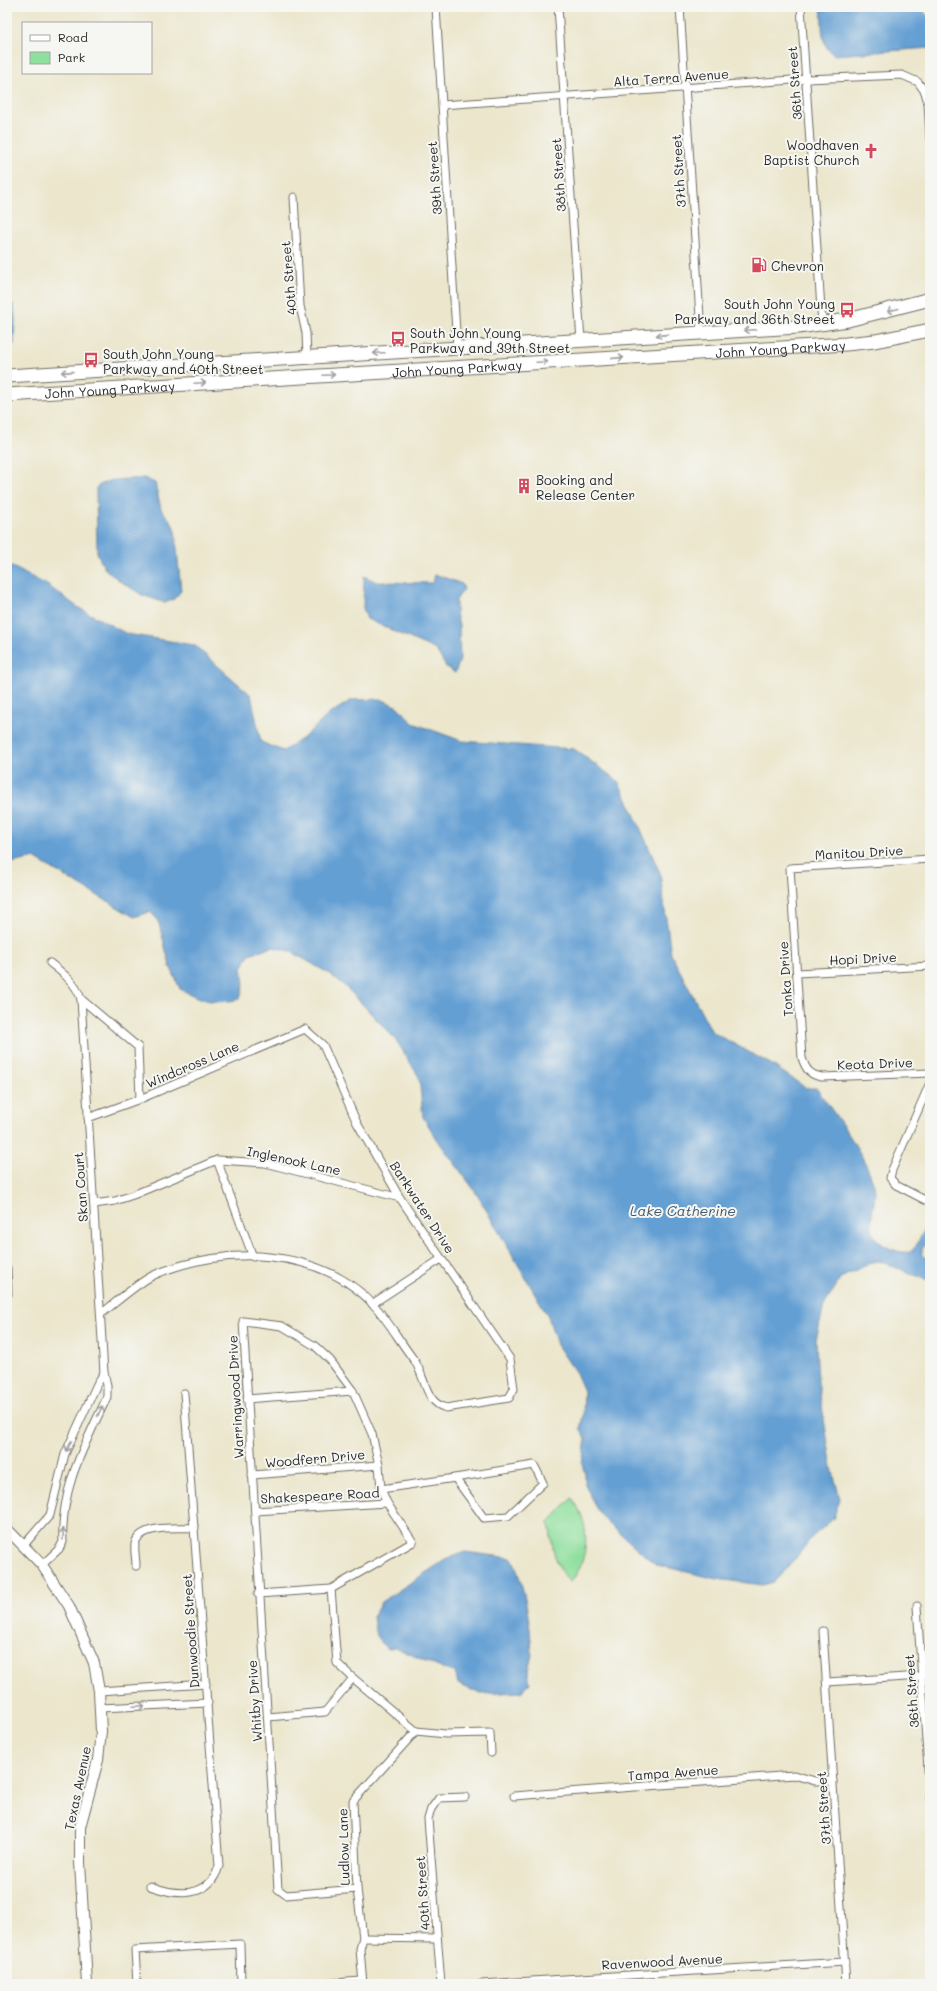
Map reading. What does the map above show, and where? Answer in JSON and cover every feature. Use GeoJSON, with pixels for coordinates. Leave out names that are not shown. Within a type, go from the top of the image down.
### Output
{"type":"FeatureCollection","features":[{"type":"Feature","properties":{"kind":"highway","name":"John Young Parkway"},"geometry":{"type":"LineString","coordinates":[[7,376],[798,328],[880,313],[930,299]]}},
{"type":"Feature","properties":{"kind":"highway"},"geometry":{"type":"LineString","coordinates":[[666,355],[685,345],[701,333]]}},
{"type":"Feature","properties":{"kind":"highway","name":"John Young Parkway"},"geometry":{"type":"LineString","coordinates":[[7,395],[846,344],[927,333]]}},
{"type":"Feature","properties":{"kind":"highway"},"geometry":{"type":"LineString","coordinates":[[405,371],[441,358],[457,348]]}},
{"type":"Feature","properties":{"kind":"street","name":"39th Street"},"geometry":{"type":"LineString","coordinates":[[436,7],[457,348]]}},
{"type":"Feature","properties":{"kind":"street","name":"38th Street"},"geometry":{"type":"LineString","coordinates":[[558,7],[581,340]]}},
{"type":"Feature","properties":{"kind":"street","name":"37th Street"},"geometry":{"type":"LineString","coordinates":[[680,7],[701,333]]}},
{"type":"Feature","properties":{"kind":"street","name":"36th Street"},"geometry":{"type":"LineString","coordinates":[[801,7],[807,79],[822,324]]}},
{"type":"Feature","properties":{"kind":"street","name":"Alta Terra Avenue"},"geometry":{"type":"LineString","coordinates":[[442,105],[807,79],[902,75],[918,82],[925,92],[928,103],[930,137]]}},
{"type":"Feature","properties":{"kind":"street","name":"40th Street"},"geometry":{"type":"LineString","coordinates":[[294,197],[300,306],[306,333],[307,357]]}},
{"type":"Feature","properties":{"kind":"street","name":"Manitou Drive"},"geometry":{"type":"LineString","coordinates":[[790,868],[930,860]]}},
{"type":"Feature","properties":{"kind":"street","name":"Tonka Drive"},"geometry":{"type":"LineString","coordinates":[[790,868],[802,1058],[809,1072],[822,1077]]}},
{"type":"Feature","properties":{"kind":"street"},"geometry":{"type":"LineString","coordinates":[[50,963],[66,976],[75,986],[81,1000],[138,1047],[140,1099]]}},
{"type":"Feature","properties":{"kind":"street","name":"Hopi Drive"},"geometry":{"type":"LineString","coordinates":[[796,974],[930,966]]}},
{"type":"Feature","properties":{"kind":"street","name":"Skan Court"},"geometry":{"type":"LineString","coordinates":[[42,1565],[59,1549],[63,1542],[67,1489],[74,1468],[107,1397],[100,1314],[81,1000]]}},
{"type":"Feature","properties":{"kind":"street","name":"Windcross Lane"},"geometry":{"type":"LineString","coordinates":[[88,1118],[140,1099],[305,1029]]}},
{"type":"Feature","properties":{"kind":"street","name":"Barkwater Drive"},"geometry":{"type":"LineString","coordinates":[[305,1029],[323,1045],[357,1123],[400,1198],[510,1359],[514,1389],[509,1398],[446,1408],[437,1405],[432,1399],[417,1364],[372,1304]]}},
{"type":"Feature","properties":{"kind":"street","name":"Keota Drive"},"geometry":{"type":"LineString","coordinates":[[822,1077],[930,1073]]}},
{"type":"Feature","properties":{"kind":"street"},"geometry":{"type":"LineString","coordinates":[[925,1200],[896,1185],[890,1178],[892,1170],[930,1083]]}},
{"type":"Feature","properties":{"kind":"street"},"geometry":{"type":"LineString","coordinates":[[217,1160],[253,1257]]}},
{"type":"Feature","properties":{"kind":"street","name":"Inglenook Lane"},"geometry":{"type":"LineString","coordinates":[[94,1204],[115,1201],[133,1195],[217,1160],[265,1163],[400,1198]]}},
{"type":"Feature","properties":{"kind":"street"},"geometry":{"type":"LineString","coordinates":[[100,1314],[153,1275],[212,1258],[234,1256],[253,1257],[293,1261],[321,1268],[338,1276],[372,1304],[441,1259]]}},
{"type":"Feature","properties":{"kind":"street"},"geometry":{"type":"LineString","coordinates":[[7,1268],[8,1294]]}},
{"type":"Feature","properties":{"kind":"street","name":"Warringwood Drive"},"geometry":{"type":"LineString","coordinates":[[255,1510],[243,1321],[282,1326],[316,1346],[330,1360],[354,1391],[372,1434],[379,1465],[381,1489],[387,1503],[413,1542],[331,1589]]}},
{"type":"Feature","properties":{"kind":"street"},"geometry":{"type":"LineString","coordinates":[[24,1545],[50,1515],[66,1454],[97,1384],[104,1373]]}},
{"type":"Feature","properties":{"kind":"street"},"geometry":{"type":"LineString","coordinates":[[247,1399],[354,1391]]}},
{"type":"Feature","properties":{"kind":"street","name":"Dunwoodie Street"},"geometry":{"type":"LineString","coordinates":[[150,1886],[166,1892],[198,1892],[208,1886],[216,1878],[219,1866],[184,1393]]}},
{"type":"Feature","properties":{"kind":"street","name":"Woodfern Drive"},"geometry":{"type":"LineString","coordinates":[[252,1475],[379,1465]]}},
{"type":"Feature","properties":{"kind":"street"},"geometry":{"type":"LineString","coordinates":[[381,1489],[534,1465],[543,1483],[508,1516],[484,1518],[455,1478]]}},
{"type":"Feature","properties":{"kind":"street","name":"Shakespeare Road"},"geometry":{"type":"LineString","coordinates":[[255,1510],[387,1503]]}},
{"type":"Feature","properties":{"kind":"street","name":"Whitby Drive"},"geometry":{"type":"LineString","coordinates":[[255,1510],[258,1594],[268,1717],[278,1889],[286,1895],[357,1889]]}},
{"type":"Feature","properties":{"kind":"street"},"geometry":{"type":"LineString","coordinates":[[136,1566],[135,1544],[141,1534],[152,1530],[195,1528]]}},
{"type":"Feature","properties":{"kind":"street","name":"Texas Avenue"},"geometry":{"type":"LineString","coordinates":[[7,1529],[42,1565],[69,1606],[94,1663],[99,1691],[101,1731],[98,1760],[80,1827],[80,1862],[87,1984]]}},
{"type":"Feature","properties":{"kind":"street"},"geometry":{"type":"LineString","coordinates":[[258,1594],[331,1589],[337,1664],[416,1731],[446,1734],[490,1733],[491,1753]]}},
{"type":"Feature","properties":{"kind":"street","name":"36th Street"},"geometry":{"type":"LineString","coordinates":[[917,1606],[930,1798]]}},
{"type":"Feature","properties":{"kind":"street","name":"37th Street"},"geometry":{"type":"LineString","coordinates":[[823,1631],[846,1984]]}},
{"type":"Feature","properties":{"kind":"street"},"geometry":{"type":"LineString","coordinates":[[827,1682],[922,1676]]}},
{"type":"Feature","properties":{"kind":"street"},"geometry":{"type":"LineString","coordinates":[[268,1717],[325,1712],[353,1678]]}},
{"type":"Feature","properties":{"kind":"street"},"geometry":{"type":"LineString","coordinates":[[99,1691],[206,1684]]}},
{"type":"Feature","properties":{"kind":"street"},"geometry":{"type":"LineString","coordinates":[[100,1708],[208,1703]]}},
{"type":"Feature","properties":{"kind":"street","name":"Ludlow Lane"},"geometry":{"type":"LineString","coordinates":[[363,1983],[360,1949],[363,1938],[357,1889],[353,1801],[416,1731]]}},
{"type":"Feature","properties":{"kind":"street","name":"Tampa Avenue"},"geometry":{"type":"LineString","coordinates":[[514,1796],[794,1774],[815,1781],[833,1782]]}},
{"type":"Feature","properties":{"kind":"street","name":"40th Street"},"geometry":{"type":"LineString","coordinates":[[441,1984],[428,1819],[434,1802],[439,1798],[465,1797]]}},
{"type":"Feature","properties":{"kind":"street"},"geometry":{"type":"LineString","coordinates":[[363,1938],[437,1939]]}},
{"type":"Feature","properties":{"kind":"street"},"geometry":{"type":"LineString","coordinates":[[137,1984],[134,1950],[240,1944],[242,1984]]}},
{"type":"Feature","properties":{"kind":"street","name":"Ravenwood Avenue"},"geometry":{"type":"LineString","coordinates":[[481,1984],[845,1962]]}},
{"type":"Feature","properties":{"kind":"street"},"geometry":{"type":"LineString","coordinates":[[321,1984],[363,1983]]}},
{"type":"Feature","properties":{"kind":"green space"},"geometry":{"type":"Polygon","coordinates":[[[572,1498],[583,1519],[586,1540],[582,1562],[571,1582],[565,1577],[557,1563],[549,1523],[572,1498]]]}},
{"type":"Feature","properties":{"kind":"water"},"geometry":{"type":"Polygon","coordinates":[[[821,7],[920,7],[930,19],[930,48],[835,55],[826,46],[824,41],[821,7]]]}},
{"type":"Feature","properties":{"kind":"water"},"geometry":{"type":"Polygon","coordinates":[[[7,297],[13,306],[15,319],[14,344],[7,348],[7,297]]]}},
{"type":"Feature","properties":{"kind":"water"},"geometry":{"type":"Polygon","coordinates":[[[144,478],[155,483],[161,509],[175,529],[181,591],[174,599],[165,603],[142,595],[120,581],[105,569],[97,552],[96,488],[100,484],[106,482],[144,478]]]}},
{"type":"Feature","properties":{"kind":"water","name":"Lake Catherine"},"geometry":{"type":"Polygon","coordinates":[[[7,564],[47,585],[79,608],[127,634],[194,645],[251,695],[261,742],[283,751],[303,738],[329,714],[352,700],[381,699],[398,707],[413,723],[462,741],[574,749],[618,781],[660,873],[671,954],[712,1032],[771,1064],[806,1088],[816,1088],[849,1135],[870,1173],[875,1191],[872,1226],[875,1237],[881,1243],[896,1251],[910,1252],[916,1246],[930,1217],[930,1233],[922,1249],[922,1254],[930,1263],[930,1281],[879,1261],[869,1263],[841,1278],[824,1306],[816,1340],[818,1382],[832,1468],[840,1499],[833,1519],[812,1537],[792,1563],[774,1582],[762,1585],[717,1579],[657,1565],[605,1520],[596,1508],[585,1484],[585,1474],[582,1464],[586,1439],[580,1429],[583,1415],[584,1391],[576,1373],[557,1345],[548,1316],[475,1191],[439,1142],[423,1117],[419,1077],[396,1040],[346,987],[328,973],[290,951],[273,947],[249,954],[242,969],[244,985],[240,999],[216,1002],[203,999],[180,989],[170,966],[158,920],[150,912],[134,917],[34,858],[7,864],[7,564]]]}},
{"type":"Feature","properties":{"kind":"water"},"geometry":{"type":"Polygon","coordinates":[[[435,574],[462,584],[464,589],[456,600],[456,613],[459,626],[460,660],[455,673],[446,667],[436,650],[367,619],[363,608],[364,576],[377,582],[433,583],[435,574]]]}},
{"type":"Feature","properties":{"kind":"water"},"geometry":{"type":"Polygon","coordinates":[[[465,1552],[512,1558],[517,1569],[524,1592],[532,1652],[528,1671],[530,1683],[521,1692],[481,1694],[458,1684],[455,1672],[443,1669],[394,1647],[387,1649],[376,1636],[373,1617],[381,1602],[445,1560],[465,1552]]]}},
{"type":"Feature","properties":{"kind":"place","name":"Woodhaven Baptist Church"},"geometry":{"type":"Point","coordinates":[871,151]}},
{"type":"Feature","properties":{"kind":"place","name":"Chevron"},"geometry":{"type":"Point","coordinates":[759,265]}},
{"type":"Feature","properties":{"kind":"place","name":"South John Young Parkway and 36th Street"},"geometry":{"type":"Point","coordinates":[847,310]}},
{"type":"Feature","properties":{"kind":"place","name":"South John Young Parkway and 39th Street"},"geometry":{"type":"Point","coordinates":[398,339]}},
{"type":"Feature","properties":{"kind":"place","name":"South John Young Parkway and 40th Street"},"geometry":{"type":"Point","coordinates":[91,360]}},
{"type":"Feature","properties":{"kind":"place","name":"Booking and Release Center"},"geometry":{"type":"Point","coordinates":[524,486]}}]}
